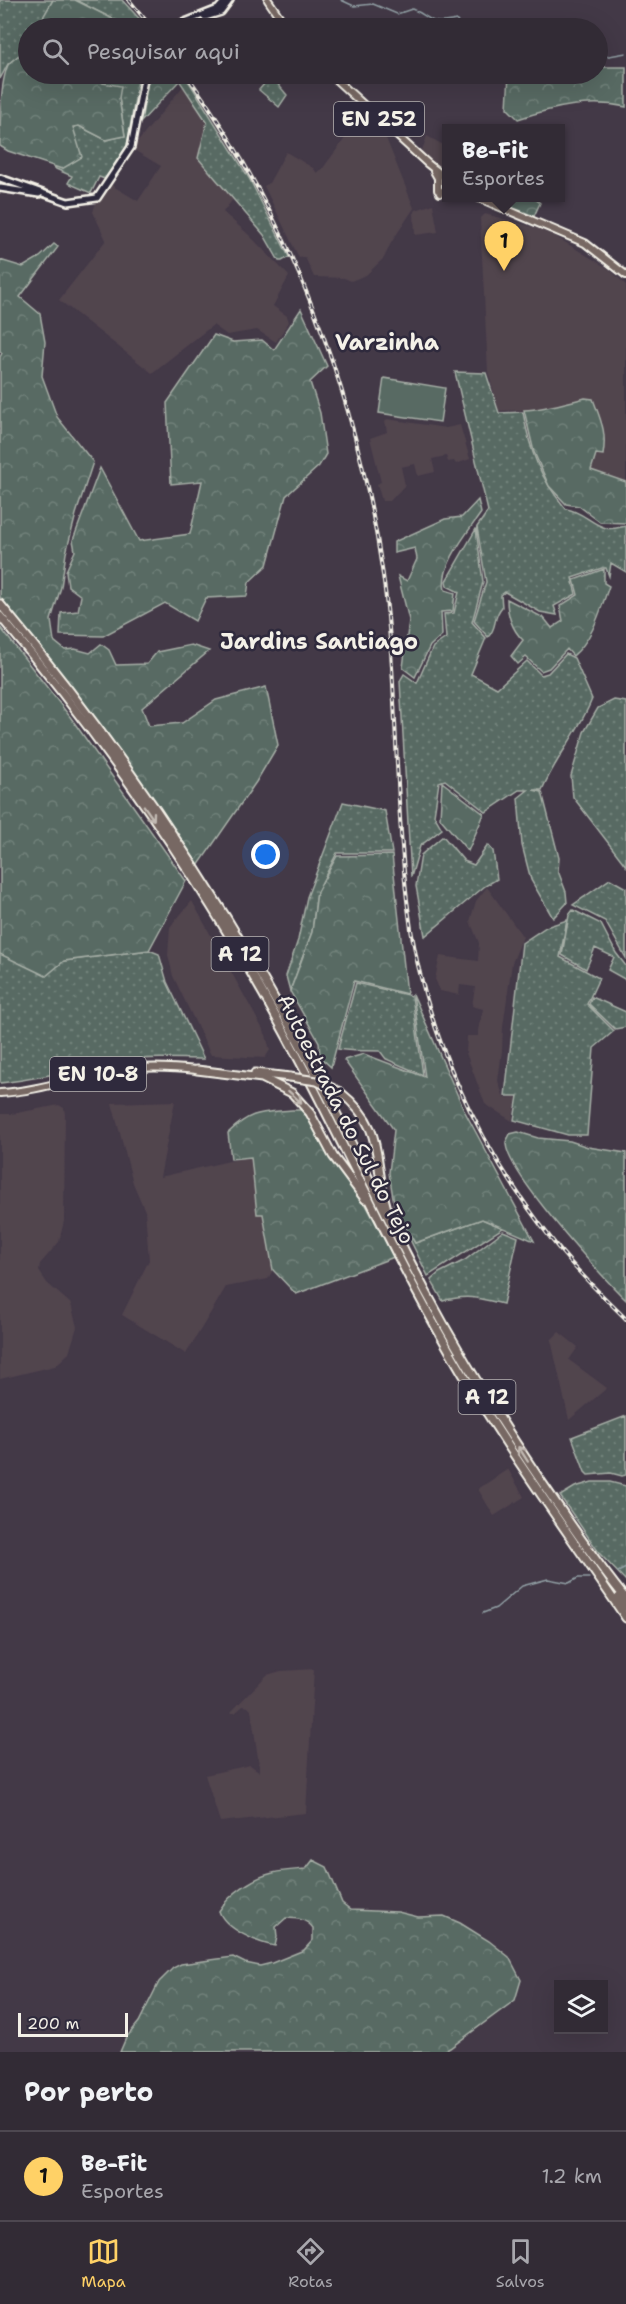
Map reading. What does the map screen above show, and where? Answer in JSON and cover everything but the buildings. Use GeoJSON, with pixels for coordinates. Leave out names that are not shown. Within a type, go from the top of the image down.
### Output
{"type":"FeatureCollection","features":[{"type":"Feature","properties":{"kind":"highway","name":"Autoestrada do Sul do Tejo"},"geometry":{"type":"LineString","coordinates":[[0,604],[103,734],[213,896],[301,1046],[426,1291],[485,1394],[537,1476],[626,1607]]}},
{"type":"Feature","properties":{"kind":"highway","name":"Autoestrada do Sul do Tejo"},"geometry":{"type":"LineString","coordinates":[[0,616],[120,771],[224,929],[276,1016],[413,1286],[464,1377],[505,1443],[626,1618]]}},
{"type":"Feature","properties":{"kind":"highway"},"geometry":{"type":"LineString","coordinates":[[196,1067],[290,1077],[317,1082],[340,1092],[358,1108],[372,1130],[377,1146],[379,1179],[393,1225]]}},
{"type":"Feature","properties":{"kind":"highway"},"geometry":{"type":"LineString","coordinates":[[221,1070],[262,1078],[283,1088],[299,1100],[313,1119],[338,1163],[366,1200],[413,1286]]}},
{"type":"Feature","properties":{"kind":"highway","name":"Autoestrada do Sul do Tejo"},"geometry":{"type":"LineString","coordinates":[[607,1576],[626,1594]]}},
{"type":"Feature","properties":{"kind":"highway","name":"Autoestrada do Sul do Tejo"},"geometry":{"type":"LineString","coordinates":[[607,1576],[626,1599]]}},
{"type":"Feature","properties":{"kind":"main road"},"geometry":{"type":"LineString","coordinates":[[268,0],[280,18]]}},
{"type":"Feature","properties":{"kind":"main road"},"geometry":{"type":"LineString","coordinates":[[194,18],[227,6]]}},
{"type":"Feature","properties":{"kind":"main road"},"geometry":{"type":"LineString","coordinates":[[0,178],[68,202],[96,198],[129,150],[143,84]]}},
{"type":"Feature","properties":{"kind":"main road","name":"EN 252"},"geometry":{"type":"LineString","coordinates":[[341,84],[442,174]]}},
{"type":"Feature","properties":{"kind":"main road"},"geometry":{"type":"LineString","coordinates":[[428,164],[437,176],[439,191],[442,190]]}},
{"type":"Feature","properties":{"kind":"main road"},"geometry":{"type":"LineString","coordinates":[[0,188],[43,194]]}},
{"type":"Feature","properties":{"kind":"main road"},"geometry":{"type":"LineString","coordinates":[[488,202],[585,243],[626,275]]}},
{"type":"Feature","properties":{"kind":"main road","name":"EN 10-8"},"geometry":{"type":"LineString","coordinates":[[0,1091],[115,1067],[158,1064],[196,1067]]}},
{"type":"Feature","properties":{"kind":"shaded area"},"geometry":{"type":"Polygon","coordinates":[[[184,85],[207,122],[198,158],[234,198],[223,212],[289,276],[273,306],[287,316],[289,322],[276,342],[257,330],[227,335],[213,325],[152,373],[59,300],[106,240],[93,212],[96,202],[108,183],[138,201],[161,166],[132,149],[184,85]]]}},
{"type":"Feature","properties":{"kind":"shaded area"},"geometry":{"type":"Polygon","coordinates":[[[365,118],[372,120],[382,128],[414,208],[384,258],[366,275],[351,281],[344,278],[314,277],[305,257],[299,258],[264,186],[269,183],[286,152],[313,168],[317,173],[357,122],[365,118]]]}},
{"type":"Feature","properties":{"kind":"shaded area"},"geometry":{"type":"Polygon","coordinates":[[[427,136],[442,144],[442,169],[421,153],[427,136]]]}},
{"type":"Feature","properties":{"kind":"shaded area"},"geometry":{"type":"Polygon","coordinates":[[[433,204],[438,232],[415,235],[414,213],[416,210],[433,204]]]}},
{"type":"Feature","properties":{"kind":"shaded area"},"geometry":{"type":"Polygon","coordinates":[[[485,214],[537,228],[553,235],[609,269],[626,285],[626,482],[591,470],[596,454],[603,455],[603,423],[585,398],[542,409],[499,411],[488,372],[480,219],[485,214]]]}},
{"type":"Feature","properties":{"kind":"shaded area"},"geometry":{"type":"Polygon","coordinates":[[[387,419],[446,428],[460,425],[470,459],[456,464],[454,461],[448,462],[446,456],[432,459],[435,472],[418,476],[415,464],[401,467],[405,485],[390,501],[382,501],[377,484],[381,482],[370,438],[387,432],[385,422],[387,419]]]}},
{"type":"Feature","properties":{"kind":"shaded area"},"geometry":{"type":"Polygon","coordinates":[[[487,887],[523,937],[512,963],[498,1081],[504,1098],[517,1097],[512,1121],[485,1104],[466,1053],[467,1036],[478,1036],[483,1009],[472,1006],[475,987],[460,985],[459,995],[440,991],[435,979],[440,956],[478,961],[479,943],[470,921],[476,901],[487,887]]]}},
{"type":"Feature","properties":{"kind":"shaded area"},"geometry":{"type":"Polygon","coordinates":[[[192,901],[266,1035],[270,1050],[265,1058],[211,1055],[173,976],[168,955],[170,927],[192,901]]]}},
{"type":"Feature","properties":{"kind":"shaded area"},"geometry":{"type":"Polygon","coordinates":[[[175,1101],[160,1177],[251,1156],[257,1213],[263,1214],[273,1270],[268,1279],[226,1287],[186,1354],[122,1315],[149,1260],[145,1211],[133,1183],[112,1103],[175,1101]]]}},
{"type":"Feature","properties":{"kind":"shaded area"},"geometry":{"type":"Polygon","coordinates":[[[59,1105],[64,1108],[65,1114],[64,1221],[59,1242],[40,1264],[39,1271],[47,1283],[71,1304],[77,1327],[69,1353],[55,1366],[0,1379],[0,1114],[59,1105]]]}},
{"type":"Feature","properties":{"kind":"shaded area"},"geometry":{"type":"Polygon","coordinates":[[[559,1332],[578,1347],[569,1360],[607,1388],[569,1420],[551,1340],[559,1332]]]}},
{"type":"Feature","properties":{"kind":"shaded area"},"geometry":{"type":"Polygon","coordinates":[[[508,1469],[524,1497],[494,1516],[478,1489],[508,1469]]]}},
{"type":"Feature","properties":{"kind":"shaded area"},"geometry":{"type":"Polygon","coordinates":[[[314,1669],[306,1813],[220,1822],[205,1775],[250,1765],[260,1772],[251,1710],[243,1706],[235,1713],[230,1713],[267,1675],[281,1671],[314,1669]]]}},
{"type":"Feature","properties":{"kind":"green space"},"geometry":{"type":"Polygon","coordinates":[[[0,0],[53,0],[43,18],[18,18],[18,56],[8,64],[0,79],[0,0]]]}},
{"type":"Feature","properties":{"kind":"green space"},"geometry":{"type":"Polygon","coordinates":[[[53,0],[75,0],[111,18],[43,18],[53,0]]]}},
{"type":"Feature","properties":{"kind":"green space"},"geometry":{"type":"Polygon","coordinates":[[[75,0],[122,0],[139,18],[111,18],[75,0]]]}},
{"type":"Feature","properties":{"kind":"green space"},"geometry":{"type":"Polygon","coordinates":[[[18,56],[18,84],[121,86],[119,98],[125,136],[106,140],[79,126],[73,127],[82,157],[62,169],[8,151],[0,146],[3,82],[8,65],[18,56]]]}},
{"type":"Feature","properties":{"kind":"green space"},"geometry":{"type":"Polygon","coordinates":[[[608,67],[626,67],[626,107],[585,104],[545,111],[518,119],[507,108],[508,84],[608,84],[608,67]]]}},
{"type":"Feature","properties":{"kind":"green space"},"geometry":{"type":"Polygon","coordinates":[[[103,84],[137,84],[127,146],[105,179],[99,177],[91,193],[68,183],[72,176],[52,165],[62,169],[73,127],[79,126],[106,140],[125,136],[119,98],[103,84]]]}},
{"type":"Feature","properties":{"kind":"green space"},"geometry":{"type":"Polygon","coordinates":[[[147,84],[176,84],[141,122],[147,84]]]}},
{"type":"Feature","properties":{"kind":"green space"},"geometry":{"type":"Polygon","coordinates":[[[182,84],[191,85],[249,178],[289,257],[279,261],[264,235],[198,158],[207,122],[182,84]]]}},
{"type":"Feature","properties":{"kind":"green space"},"geometry":{"type":"Polygon","coordinates":[[[264,84],[278,84],[287,95],[279,107],[259,90],[264,84]]]}},
{"type":"Feature","properties":{"kind":"green space"},"geometry":{"type":"Polygon","coordinates":[[[498,202],[539,202],[534,216],[498,202]]]}},
{"type":"Feature","properties":{"kind":"green space"},"geometry":{"type":"Polygon","coordinates":[[[54,244],[58,247],[20,297],[40,314],[45,342],[42,376],[57,417],[93,462],[76,514],[66,553],[61,587],[51,620],[54,641],[65,650],[75,649],[90,653],[101,644],[109,650],[116,665],[147,664],[157,652],[191,645],[209,651],[142,708],[149,726],[182,723],[216,700],[266,687],[278,745],[256,782],[198,866],[81,699],[0,597],[0,357],[2,353],[0,351],[0,260],[23,267],[40,257],[54,244]]]}},
{"type":"Feature","properties":{"kind":"green space"},"geometry":{"type":"Polygon","coordinates":[[[301,309],[327,366],[310,382],[320,413],[326,454],[319,466],[286,496],[267,565],[249,582],[247,596],[206,598],[195,621],[165,603],[103,636],[60,635],[61,613],[78,611],[81,596],[68,586],[66,571],[75,551],[73,540],[100,468],[139,541],[190,534],[202,481],[171,484],[167,403],[214,335],[233,342],[262,340],[274,350],[301,309]]]}},
{"type":"Feature","properties":{"kind":"green space"},"geometry":{"type":"Polygon","coordinates":[[[455,372],[486,373],[499,413],[523,412],[537,464],[549,486],[566,509],[577,512],[606,528],[626,526],[626,572],[611,563],[609,576],[606,568],[602,568],[572,578],[576,594],[554,606],[557,615],[540,612],[505,592],[501,595],[502,607],[488,637],[474,621],[486,582],[477,527],[488,511],[455,372]]]}},
{"type":"Feature","properties":{"kind":"green space"},"geometry":{"type":"Polygon","coordinates":[[[384,378],[445,388],[440,422],[379,413],[384,378]]]}},
{"type":"Feature","properties":{"kind":"green space"},"geometry":{"type":"Polygon","coordinates":[[[585,398],[593,399],[604,433],[603,455],[596,454],[591,470],[626,482],[626,523],[600,522],[579,506],[566,504],[549,486],[534,452],[524,410],[585,398]]]}},
{"type":"Feature","properties":{"kind":"green space"},"geometry":{"type":"Polygon","coordinates":[[[478,500],[481,513],[462,539],[446,571],[445,590],[455,593],[453,611],[441,612],[442,635],[430,646],[415,677],[403,668],[409,620],[398,576],[407,581],[417,559],[415,548],[394,553],[394,542],[445,519],[462,517],[478,500]]]}},
{"type":"Feature","properties":{"kind":"green space"},"geometry":{"type":"Polygon","coordinates":[[[476,529],[483,582],[472,622],[486,638],[471,674],[497,688],[527,661],[541,675],[548,673],[566,654],[574,658],[592,699],[542,790],[533,790],[542,792],[559,858],[558,871],[566,892],[567,903],[553,918],[531,880],[522,845],[518,798],[528,790],[519,790],[486,812],[445,780],[439,782],[434,815],[442,829],[420,846],[411,877],[400,681],[404,674],[417,683],[433,647],[446,638],[444,614],[454,613],[459,592],[447,586],[446,581],[476,529]]]}},
{"type":"Feature","properties":{"kind":"green space"},"geometry":{"type":"Polygon","coordinates":[[[604,569],[604,583],[609,586],[595,624],[580,649],[573,656],[567,649],[549,668],[541,671],[526,657],[518,664],[511,656],[523,640],[511,621],[507,599],[544,618],[552,628],[563,621],[560,606],[578,595],[574,580],[604,569]]]}},
{"type":"Feature","properties":{"kind":"green space"},"geometry":{"type":"Polygon","coordinates":[[[0,627],[71,718],[186,881],[149,950],[64,961],[46,976],[0,954],[0,627]]]}},
{"type":"Feature","properties":{"kind":"green space"},"geometry":{"type":"Polygon","coordinates":[[[614,700],[626,702],[626,866],[573,797],[571,776],[584,732],[598,708],[614,700]]]}},
{"type":"Feature","properties":{"kind":"green space"},"geometry":{"type":"Polygon","coordinates":[[[442,782],[484,814],[468,851],[440,818],[442,782]]]}},
{"type":"Feature","properties":{"kind":"green space"},"geometry":{"type":"Polygon","coordinates":[[[343,802],[385,811],[392,853],[337,853],[317,892],[312,932],[290,991],[286,976],[298,940],[307,897],[343,802]]]}},
{"type":"Feature","properties":{"kind":"green space"},"geometry":{"type":"Polygon","coordinates":[[[443,836],[464,861],[474,865],[488,845],[493,851],[497,879],[485,886],[425,936],[416,886],[421,855],[443,836]]]}},
{"type":"Feature","properties":{"kind":"green space"},"geometry":{"type":"Polygon","coordinates":[[[392,855],[407,994],[354,981],[331,1067],[320,1057],[319,1042],[290,991],[312,932],[317,892],[337,856],[392,855]]]}},
{"type":"Feature","properties":{"kind":"green space"},"geometry":{"type":"Polygon","coordinates":[[[610,879],[626,888],[626,958],[605,921],[573,905],[610,879]]]}},
{"type":"Feature","properties":{"kind":"green space"},"geometry":{"type":"Polygon","coordinates":[[[573,910],[601,924],[616,953],[626,966],[626,980],[608,970],[614,957],[595,948],[586,969],[562,955],[569,915],[573,910]]]}},
{"type":"Feature","properties":{"kind":"green space"},"geometry":{"type":"Polygon","coordinates":[[[567,920],[560,957],[599,978],[587,1004],[614,1031],[594,1048],[587,1135],[568,1135],[514,1120],[518,1096],[505,1096],[522,943],[546,927],[567,920]]]}},
{"type":"Feature","properties":{"kind":"green space"},"geometry":{"type":"Polygon","coordinates":[[[149,950],[159,954],[167,982],[204,1059],[138,1059],[0,1083],[0,954],[64,961],[149,950]]]}},
{"type":"Feature","properties":{"kind":"green space"},"geometry":{"type":"Polygon","coordinates":[[[356,983],[412,996],[423,1075],[386,1059],[380,1051],[338,1049],[356,983]]]}},
{"type":"Feature","properties":{"kind":"green space"},"geometry":{"type":"Polygon","coordinates":[[[413,994],[465,1112],[534,1241],[482,1219],[415,1243],[395,1209],[389,1173],[394,1130],[344,1060],[364,1054],[425,1077],[413,994]]]}},
{"type":"Feature","properties":{"kind":"green space"},"geometry":{"type":"Polygon","coordinates":[[[592,997],[626,1012],[626,1027],[615,1029],[589,1004],[592,997]]]}},
{"type":"Feature","properties":{"kind":"green space"},"geometry":{"type":"Polygon","coordinates":[[[306,1110],[336,1165],[366,1205],[394,1257],[296,1294],[273,1270],[263,1214],[257,1214],[251,1157],[231,1159],[228,1133],[251,1116],[306,1110]]]}},
{"type":"Feature","properties":{"kind":"green space"},"geometry":{"type":"Polygon","coordinates":[[[518,1132],[538,1138],[570,1141],[588,1147],[626,1153],[626,1300],[557,1223],[521,1175],[510,1156],[506,1142],[510,1134],[518,1132]]]}},
{"type":"Feature","properties":{"kind":"green space"},"geometry":{"type":"Polygon","coordinates":[[[395,1209],[415,1243],[482,1219],[503,1228],[428,1276],[395,1209]]]}},
{"type":"Feature","properties":{"kind":"green space"},"geometry":{"type":"Polygon","coordinates":[[[503,1231],[518,1237],[503,1304],[473,1298],[443,1301],[431,1280],[439,1273],[465,1260],[503,1231]]]}},
{"type":"Feature","properties":{"kind":"green space"},"geometry":{"type":"Polygon","coordinates":[[[626,1416],[626,1475],[611,1473],[588,1475],[572,1437],[626,1416]]]}},
{"type":"Feature","properties":{"kind":"green space"},"geometry":{"type":"Polygon","coordinates":[[[592,1482],[610,1482],[626,1486],[626,1581],[600,1554],[560,1496],[575,1487],[592,1482]]]}},
{"type":"Feature","properties":{"kind":"green space"},"geometry":{"type":"Polygon","coordinates":[[[313,1860],[327,1867],[342,1903],[351,1910],[398,1912],[418,1917],[444,1916],[489,1941],[509,1957],[521,1980],[515,2000],[442,2052],[120,2052],[126,2038],[139,2022],[159,1982],[173,1968],[181,1964],[233,1957],[245,1963],[260,1966],[304,1950],[313,1940],[313,1928],[304,1921],[286,1918],[276,1927],[275,1946],[260,1942],[235,1929],[222,1918],[219,1911],[229,1898],[250,1882],[277,1872],[306,1869],[313,1860]]]}},
{"type":"Feature","properties":{"kind":"waterway"},"geometry":{"type":"LineString","coordinates":[[341,0],[354,6],[373,4],[397,14],[412,9],[429,18]]}},
{"type":"Feature","properties":{"kind":"waterway"},"geometry":{"type":"LineString","coordinates":[[608,56],[626,53]]}},
{"type":"Feature","properties":{"kind":"waterway"},"geometry":{"type":"LineString","coordinates":[[618,1572],[626,1568]]}},
{"type":"Feature","properties":{"kind":"waterway"},"geometry":{"type":"LineString","coordinates":[[483,1613],[496,1608],[522,1586],[548,1579],[569,1583],[578,1578],[589,1578]]}},
{"type":"Feature","properties":{"kind":"railway"},"geometry":{"type":"LineString","coordinates":[[129,0],[144,18]]}},
{"type":"Feature","properties":{"kind":"railway"},"geometry":{"type":"LineString","coordinates":[[193,84],[224,130],[258,189],[288,249],[337,376],[356,442],[371,508],[388,615],[407,900],[414,947],[439,1039],[478,1126],[527,1207],[572,1265],[626,1319]]}},
{"type":"Feature","properties":{"kind":"place","name":"Be-Fit"},"geometry":{"type":"Point","coordinates":[504,271]}},
{"type":"Feature","properties":{"kind":"district","name":"Varzinha"},"geometry":{"type":"Point","coordinates":[387,342]}},
{"type":"Feature","properties":{"kind":"district","name":"Jardins Santiago"},"geometry":{"type":"Point","coordinates":[319,641]}}]}
